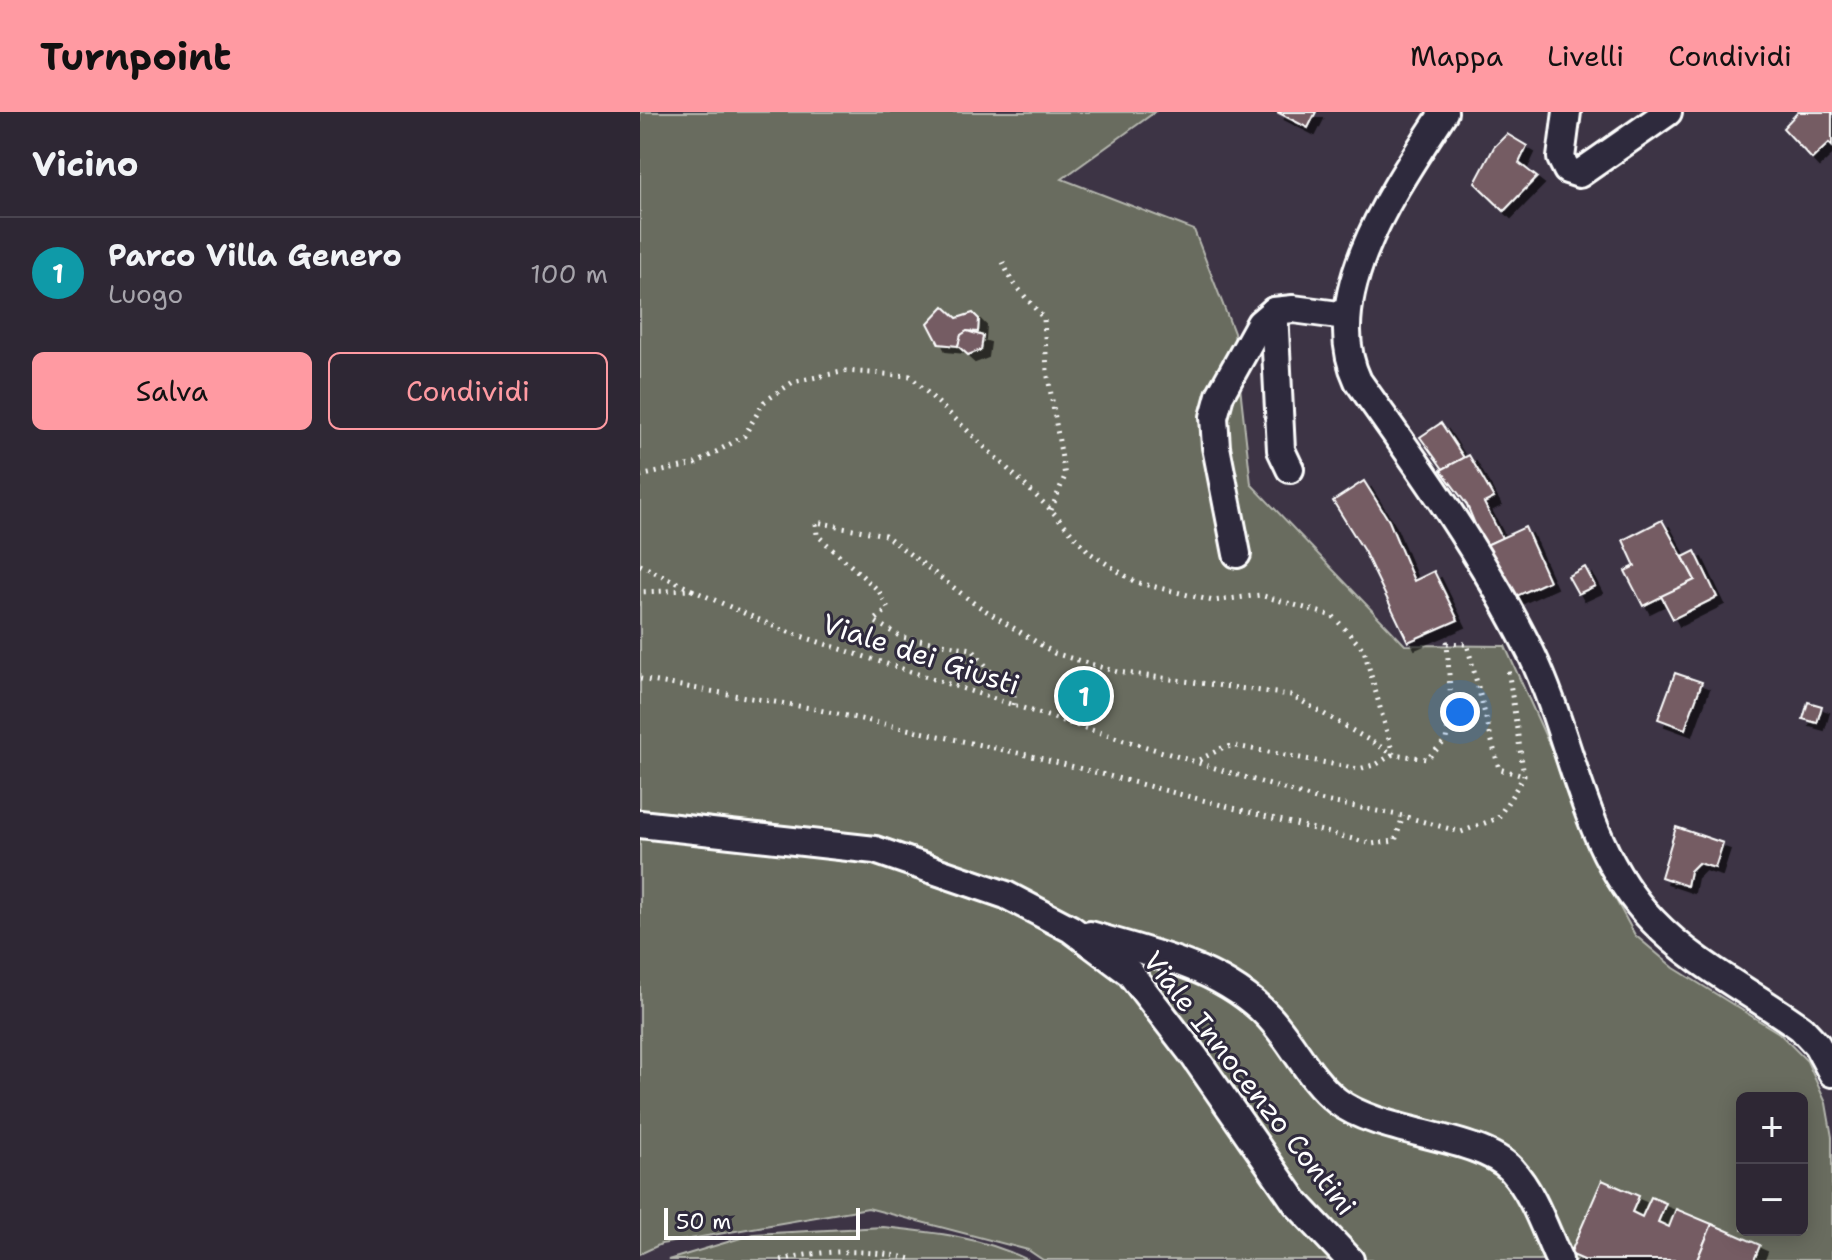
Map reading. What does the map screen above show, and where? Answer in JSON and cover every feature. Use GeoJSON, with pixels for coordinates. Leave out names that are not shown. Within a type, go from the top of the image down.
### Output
{"type":"FeatureCollection","features":[{"type":"Feature","properties":{"kind":"street"},"geometry":{"type":"LineString","coordinates":[[1444,112],[1399,180],[1381,216],[1346,316],[1349,362],[1358,381],[1437,490],[1515,622],[1532,656],[1595,830],[1631,894],[1675,940],[1801,1028],[1831,1069]]}},
{"type":"Feature","properties":{"kind":"street"},"geometry":{"type":"LineString","coordinates":[[1567,112],[1561,158],[1567,170],[1579,174],[1668,112]]}},
{"type":"Feature","properties":{"kind":"street"},"geometry":{"type":"LineString","coordinates":[[1237,554],[1214,417],[1220,395],[1260,323],[1274,311],[1293,309],[1346,316]]}},
{"type":"Feature","properties":{"kind":"street"},"geometry":{"type":"LineString","coordinates":[[1274,311],[1281,450],[1290,469]]}},
{"type":"Feature","properties":{"kind":"street","name":"Viale Innocenzo Contini"},"geometry":{"type":"LineString","coordinates":[[640,824],[875,850],[1006,895],[1071,929],[1130,973],[1194,1056],[1296,1203],[1350,1260]]}},
{"type":"Feature","properties":{"kind":"street"},"geometry":{"type":"LineString","coordinates":[[1071,929],[1213,973],[1268,1016],[1315,1081],[1339,1102],[1361,1115],[1486,1153],[1509,1167],[1525,1187],[1559,1260]]}},
{"type":"Feature","properties":{"kind":"path"},"geometry":{"type":"LineString","coordinates":[[1003,262],[1011,280],[1044,319],[1047,371],[1065,476],[1051,510]]}},
{"type":"Feature","properties":{"kind":"path"},"geometry":{"type":"LineString","coordinates":[[640,476],[695,464],[744,436],[764,402],[793,382],[846,371],[910,376],[1051,510],[1090,553],[1135,582],[1213,601],[1260,595],[1333,616],[1364,650],[1393,754]]}},
{"type":"Feature","properties":{"kind":"path"},"geometry":{"type":"LineString","coordinates":[[1013,705],[1017,678],[994,676],[972,649],[901,637],[874,621],[888,609],[879,591],[817,535],[816,522],[885,535],[975,604],[1054,653],[1117,672],[1291,695],[1393,754],[1427,759],[1446,740],[1451,705],[1447,643],[1467,644],[1499,769],[1524,776],[1505,646],[1515,622]]}},
{"type":"Feature","properties":{"kind":"path","name":"Viale dei Giusti"},"geometry":{"type":"LineString","coordinates":[[640,565],[782,630],[1319,800],[1403,816],[1461,832],[1498,818],[1524,776]]}},
{"type":"Feature","properties":{"kind":"path"},"geometry":{"type":"LineString","coordinates":[[640,592],[692,590]]}},
{"type":"Feature","properties":{"kind":"path"},"geometry":{"type":"LineString","coordinates":[[640,679],[810,708],[1036,757],[1372,844],[1395,841],[1403,816]]}},
{"type":"Feature","properties":{"kind":"path"},"geometry":{"type":"LineString","coordinates":[[1195,762],[1224,747],[1236,746],[1359,769],[1377,764],[1393,754]]}},
{"type":"Feature","properties":{"kind":"path"},"geometry":{"type":"LineString","coordinates":[[781,1260],[841,1252],[892,1254],[915,1260]]}},
{"type":"Feature","properties":{"kind":"green space"},"geometry":{"type":"Polygon","coordinates":[[[640,112],[1155,112],[1062,179],[1194,230],[1234,333],[1251,484],[1405,645],[1505,646],[1550,746],[1597,865],[1635,935],[1674,968],[1779,1033],[1807,1061],[1826,1103],[1832,1137],[1832,1260],[1043,1260],[1028,1250],[868,1208],[661,1244],[640,1254],[640,112]]]}},
{"type":"Feature","properties":{"kind":"green space"},"geometry":{"type":"Polygon","coordinates":[[[883,1227],[975,1241],[1028,1260],[668,1260],[754,1234],[883,1227]]]}},
{"type":"Feature","properties":{"kind":"building"},"geometry":{"type":"Polygon","coordinates":[[[1277,112],[1316,112],[1308,128],[1277,112]]]}},
{"type":"Feature","properties":{"kind":"building"},"geometry":{"type":"Polygon","coordinates":[[[1798,112],[1832,112],[1832,146],[1829,143],[1812,159],[1783,128],[1798,112]]]}},
{"type":"Feature","properties":{"kind":"building"},"geometry":{"type":"Polygon","coordinates":[[[1507,134],[1527,146],[1519,163],[1537,177],[1504,211],[1475,183],[1494,147],[1507,134]]]}},
{"type":"Feature","properties":{"kind":"building"},"geometry":{"type":"Polygon","coordinates":[[[944,306],[957,318],[973,313],[979,319],[978,332],[967,331],[961,335],[958,346],[939,344],[928,323],[944,306]]]}},
{"type":"Feature","properties":{"kind":"building"},"geometry":{"type":"Polygon","coordinates":[[[967,331],[983,336],[981,350],[968,355],[958,346],[961,335],[967,331]]]}},
{"type":"Feature","properties":{"kind":"building"},"geometry":{"type":"Polygon","coordinates":[[[1441,423],[1464,458],[1443,469],[1420,437],[1441,423]]]}},
{"type":"Feature","properties":{"kind":"building"},"geometry":{"type":"Polygon","coordinates":[[[1469,455],[1494,498],[1484,503],[1502,538],[1484,546],[1467,505],[1441,470],[1469,455]]]}},
{"type":"Feature","properties":{"kind":"building"},"geometry":{"type":"Polygon","coordinates":[[[1364,481],[1389,521],[1414,581],[1434,571],[1458,620],[1408,642],[1364,551],[1333,501],[1364,481]]]}},
{"type":"Feature","properties":{"kind":"building"},"geometry":{"type":"Polygon","coordinates":[[[1662,520],[1695,580],[1643,606],[1625,571],[1635,566],[1623,540],[1662,520]]]}},
{"type":"Feature","properties":{"kind":"building"},"geometry":{"type":"Polygon","coordinates":[[[1525,527],[1549,581],[1508,600],[1484,546],[1525,527]]]}},
{"type":"Feature","properties":{"kind":"building"},"geometry":{"type":"Polygon","coordinates":[[[1695,551],[1717,597],[1673,619],[1661,596],[1695,580],[1683,557],[1695,551]]]}},
{"type":"Feature","properties":{"kind":"building"},"geometry":{"type":"Polygon","coordinates":[[[1585,567],[1595,586],[1578,594],[1568,576],[1585,567]]]}},
{"type":"Feature","properties":{"kind":"building"},"geometry":{"type":"Polygon","coordinates":[[[1675,673],[1702,682],[1685,729],[1658,719],[1675,673]]]}},
{"type":"Feature","properties":{"kind":"building"},"geometry":{"type":"Polygon","coordinates":[[[1808,702],[1822,706],[1817,723],[1803,719],[1808,702]]]}},
{"type":"Feature","properties":{"kind":"building"},"geometry":{"type":"Polygon","coordinates":[[[1676,827],[1723,843],[1715,868],[1698,863],[1690,871],[1687,886],[1661,877],[1676,827]]]}},
{"type":"Feature","properties":{"kind":"building"},"geometry":{"type":"Polygon","coordinates":[[[1602,1180],[1639,1196],[1632,1212],[1642,1217],[1651,1197],[1666,1203],[1658,1222],[1669,1227],[1676,1209],[1712,1224],[1697,1260],[1584,1260],[1570,1254],[1602,1180]]]}},
{"type":"Feature","properties":{"kind":"building"},"geometry":{"type":"Polygon","coordinates":[[[1712,1224],[1760,1245],[1754,1260],[1697,1260],[1712,1224]]]}},
{"type":"Feature","properties":{"kind":"place","name":"Parco Villa Genero"},"geometry":{"type":"Point","coordinates":[1084,696]}}]}
